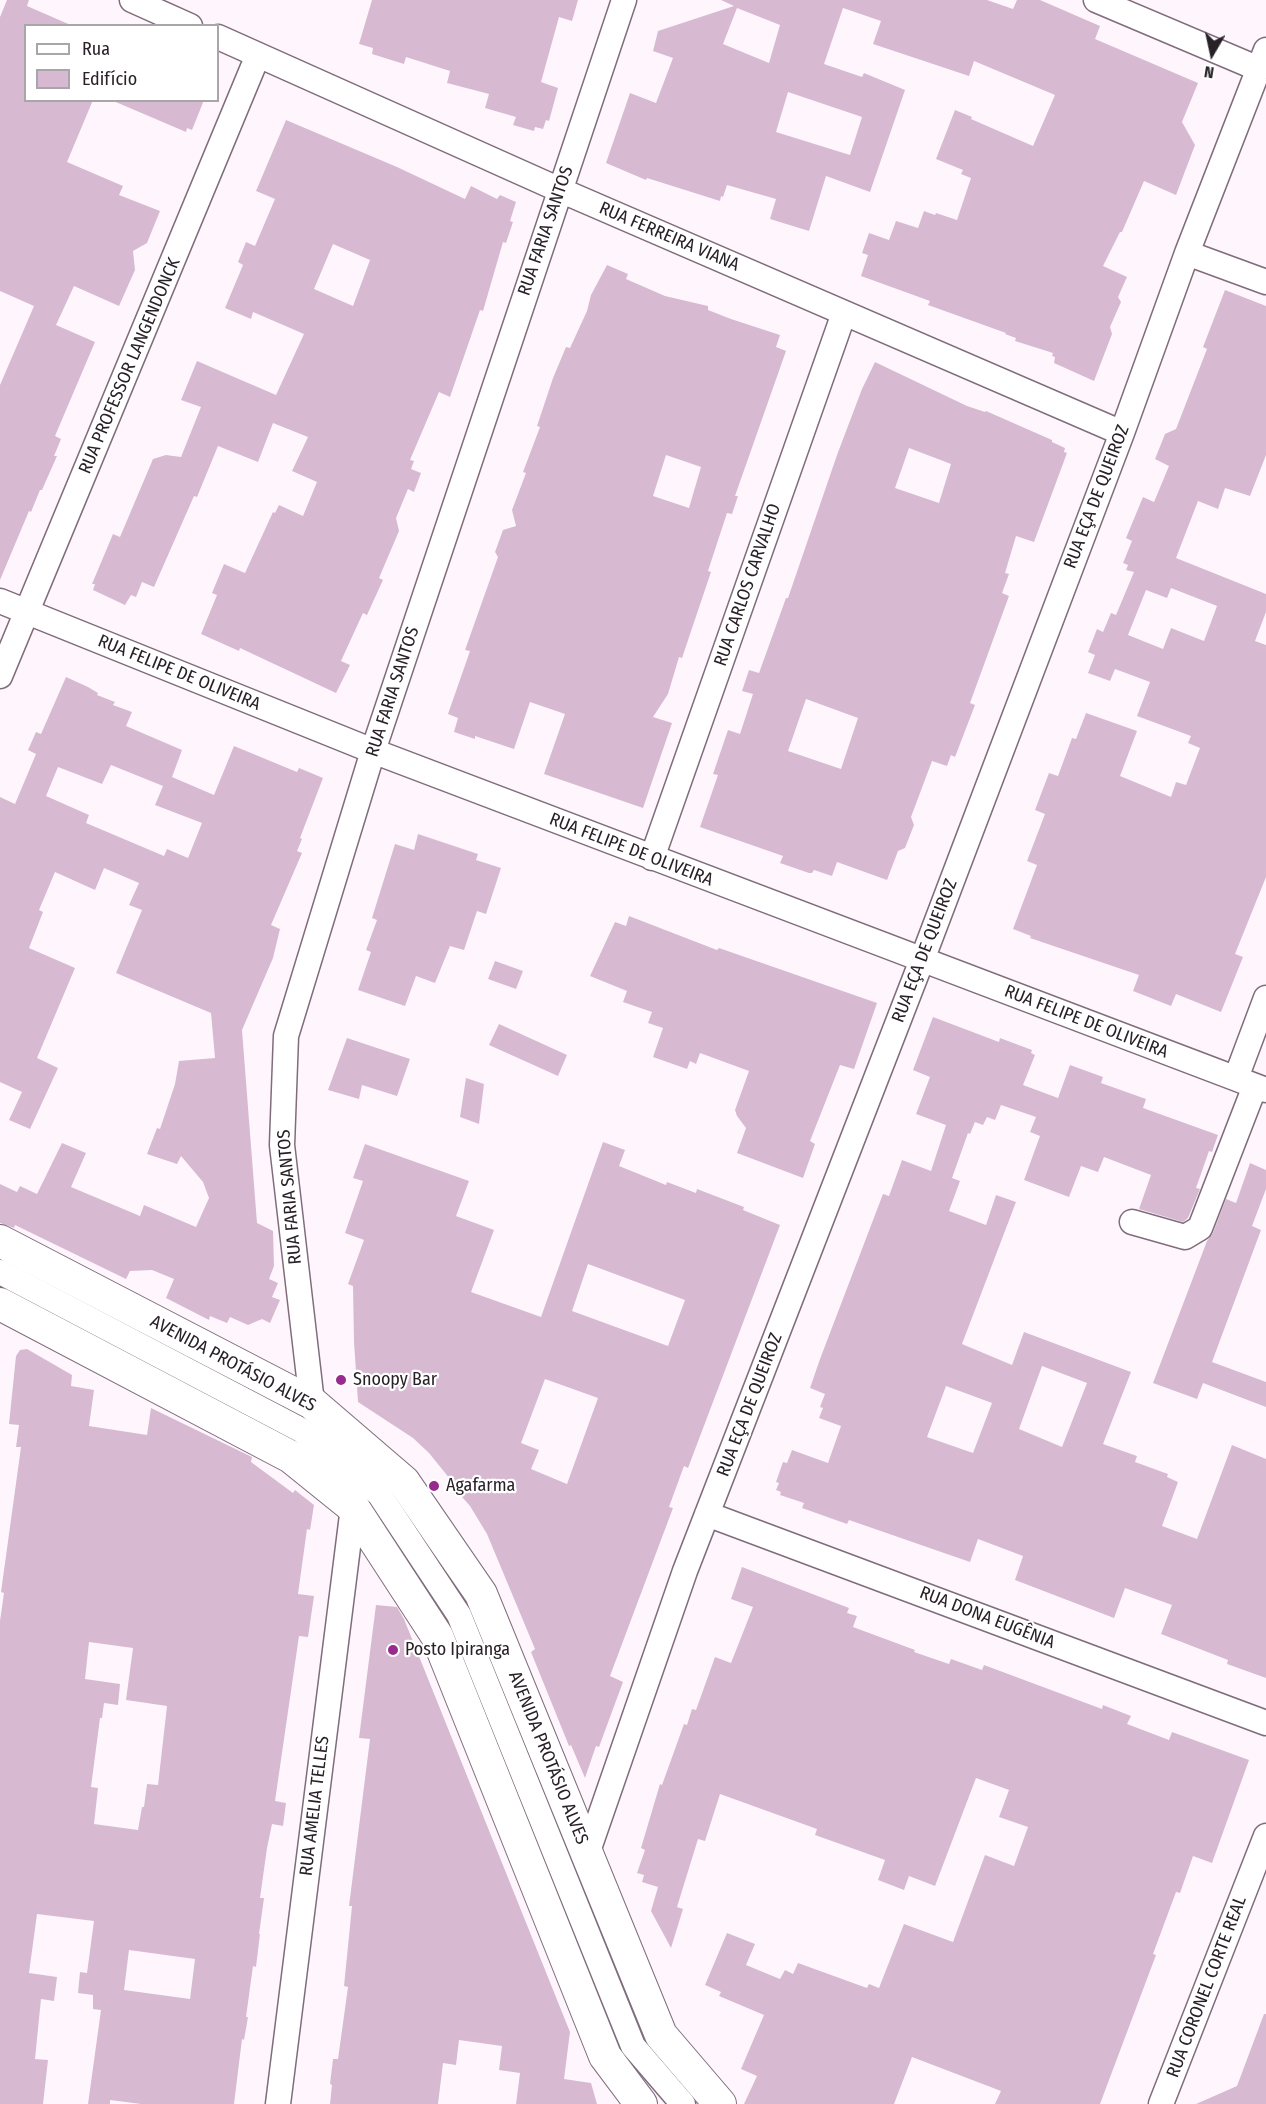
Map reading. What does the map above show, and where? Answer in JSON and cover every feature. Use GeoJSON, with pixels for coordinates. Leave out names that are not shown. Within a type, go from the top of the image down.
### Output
{"type":"FeatureCollection","features":[{"type":"Feature","properties":{"kind":"main road","name":"AVENIDA PROTÁSIO ALVES"},"geometry":{"type":"LineString","coordinates":[[0,1241],[312,1403],[404,1482],[481,1594],[661,2035],[720,2104]]}},
{"type":"Feature","properties":{"kind":"main road"},"geometry":{"type":"LineString","coordinates":[[0,1304],[291,1456],[353,1507],[437,1636],[604,2056],[641,2104]]}},
{"type":"Feature","properties":{"kind":"street"},"geometry":{"type":"LineString","coordinates":[[132,0],[186,24]]}},
{"type":"Feature","properties":{"kind":"street","name":"RUA FARIA SANTOS"},"geometry":{"type":"LineString","coordinates":[[312,1403],[282,1145],[286,1036],[373,751],[624,0]]}},
{"type":"Feature","properties":{"kind":"street"},"geometry":{"type":"LineString","coordinates":[[1096,0],[1262,59]]}},
{"type":"Feature","properties":{"kind":"street","name":"RUA FERREIRA VIANA"},"geometry":{"type":"LineString","coordinates":[[219,37],[560,190],[1122,433]]}},
{"type":"Feature","properties":{"kind":"street","name":"RUA PROFESSOR LANGENDONCK"},"geometry":{"type":"LineString","coordinates":[[0,676],[258,55]]}},
{"type":"Feature","properties":{"kind":"street","name":"RUA EÇA DE QUEIROZ"},"geometry":{"type":"LineString","coordinates":[[587,1854],[685,1571],[922,960],[1262,59]]}},
{"type":"Feature","properties":{"kind":"street"},"geometry":{"type":"LineString","coordinates":[[1187,253],[1266,282]]}},
{"type":"Feature","properties":{"kind":"street","name":"RUA CARLOS CARVALHO"},"geometry":{"type":"LineString","coordinates":[[652,858],[844,313]]}},
{"type":"Feature","properties":{"kind":"street","name":"RUA FELIPE DE OLIVEIRA"},"geometry":{"type":"LineString","coordinates":[[0,601],[373,751],[1252,1085]]}},
{"type":"Feature","properties":{"kind":"street"},"geometry":{"type":"LineString","coordinates":[[1132,1222],[1185,1237],[1200,1228],[1252,1085],[1266,998]]}},
{"type":"Feature","properties":{"kind":"street"},"geometry":{"type":"LineString","coordinates":[[0,1272],[302,1430],[379,1494],[459,1615],[633,2046],[684,2104]]}},
{"type":"Feature","properties":{"kind":"street"},"geometry":{"type":"LineString","coordinates":[[69,1308],[177,1333]]}},
{"type":"Feature","properties":{"kind":"street"},"geometry":{"type":"LineString","coordinates":[[69,1308],[151,1383]]}},
{"type":"Feature","properties":{"kind":"street","name":"RUA AMELIA TELLES"},"geometry":{"type":"LineString","coordinates":[[278,2104],[353,1507]]}},
{"type":"Feature","properties":{"kind":"street","name":"RUA DONA EUGÊNIA"},"geometry":{"type":"LineString","coordinates":[[707,1514],[1266,1723]]}},
{"type":"Feature","properties":{"kind":"street","name":"RUA CORONEL CORTE REAL"},"geometry":{"type":"LineString","coordinates":[[1161,2104],[1266,1836]]}},
{"type":"Feature","properties":{"kind":"building"},"geometry":{"type":"Polygon","coordinates":[[[7,0],[29,0],[27,6],[68,24],[24,24],[24,102],[92,102],[67,162],[123,186],[119,195],[160,211],[147,243],[133,251],[135,270],[119,306],[74,286],[56,325],[95,342],[55,436],[61,439],[54,456],[57,456],[31,512],[29,511],[0,580],[0,385],[34,306],[0,291],[0,17],[7,0]]]}},
{"type":"Feature","properties":{"kind":"building"},"geometry":{"type":"Polygon","coordinates":[[[372,0],[578,0],[572,21],[559,17],[541,82],[558,88],[549,121],[546,120],[543,129],[535,127],[534,131],[513,125],[516,117],[485,108],[489,94],[447,83],[450,71],[406,57],[404,64],[372,54],[373,48],[359,44],[372,0]]]}},
{"type":"Feature","properties":{"kind":"building"},"geometry":{"type":"Polygon","coordinates":[[[721,0],[987,0],[1013,9],[1017,0],[1040,0],[1100,26],[1095,39],[1198,83],[1182,122],[1195,145],[1176,195],[1144,181],[1122,232],[1103,266],[1127,277],[1118,297],[1121,302],[1110,327],[1112,334],[1094,381],[1054,363],[1053,353],[1015,341],[1016,338],[1006,333],[928,305],[930,301],[861,276],[868,255],[862,253],[869,233],[889,240],[896,221],[918,228],[924,211],[957,220],[971,178],[961,174],[963,170],[936,159],[955,110],[1033,146],[1055,95],[974,61],[969,76],[873,44],[881,21],[843,8],[824,64],[862,77],[864,73],[905,90],[870,192],[826,176],[809,231],[770,219],[776,199],[727,185],[720,201],[647,178],[646,180],[606,163],[630,93],[656,103],[673,58],[653,51],[658,31],[734,6],[721,0]],[[737,8],[723,44],[769,63],[780,25],[737,8]],[[788,92],[776,132],[850,155],[862,117],[788,92]]]}},
{"type":"Feature","properties":{"kind":"building"},"geometry":{"type":"Polygon","coordinates":[[[116,102],[203,102],[192,130],[187,128],[186,132],[116,102]]]}},
{"type":"Feature","properties":{"kind":"building"},"geometry":{"type":"Polygon","coordinates":[[[286,120],[397,167],[465,199],[471,186],[497,199],[500,195],[516,202],[510,221],[513,222],[506,243],[503,242],[483,311],[480,310],[450,397],[439,392],[410,460],[414,461],[411,469],[421,473],[414,492],[408,489],[396,518],[399,531],[379,578],[383,580],[367,615],[363,613],[341,661],[350,665],[336,693],[240,648],[239,651],[201,634],[217,595],[212,593],[224,564],[245,573],[273,512],[275,513],[279,505],[303,516],[317,482],[292,471],[308,437],[273,423],[258,462],[218,446],[197,497],[194,496],[154,587],[142,582],[136,597],[131,595],[125,605],[93,590],[95,584],[92,584],[113,534],[120,537],[153,459],[166,455],[181,457],[201,407],[181,400],[197,361],[276,395],[304,334],[253,312],[251,319],[225,308],[243,265],[238,262],[246,242],[255,246],[275,199],[256,191],[286,120]],[[333,244],[314,289],[353,306],[370,260],[333,244]]]}},
{"type":"Feature","properties":{"kind":"building"},"geometry":{"type":"Polygon","coordinates":[[[607,265],[628,274],[626,279],[665,296],[708,306],[708,310],[780,335],[776,347],[786,351],[735,496],[738,496],[732,514],[727,513],[708,571],[711,572],[682,658],[679,657],[668,694],[653,717],[672,723],[643,808],[544,774],[565,714],[530,702],[514,749],[475,736],[475,739],[454,732],[458,718],[448,714],[470,651],[465,650],[498,557],[495,552],[503,530],[516,526],[512,510],[526,473],[523,472],[540,427],[537,426],[553,378],[566,347],[570,348],[587,311],[591,295],[607,265]],[[666,455],[653,496],[689,508],[701,467],[666,455]]]}},
{"type":"Feature","properties":{"kind":"building"},"geometry":{"type":"Polygon","coordinates":[[[1225,290],[1266,306],[1266,455],[1250,496],[1225,488],[1218,509],[1198,501],[1176,558],[1266,594],[1266,612],[1255,641],[1266,645],[1266,877],[1235,954],[1243,957],[1221,1012],[1176,994],[1171,1006],[1133,991],[1139,975],[1030,938],[1031,936],[1013,929],[1037,865],[1027,861],[1045,814],[1035,810],[1049,773],[1058,776],[1072,738],[1076,739],[1086,713],[1137,731],[1120,776],[1171,797],[1176,782],[1186,785],[1200,748],[1188,743],[1191,736],[1137,716],[1150,682],[1115,669],[1110,681],[1088,673],[1095,655],[1088,652],[1097,629],[1103,632],[1111,613],[1116,615],[1134,572],[1126,570],[1128,565],[1123,563],[1132,541],[1126,538],[1143,497],[1154,502],[1169,466],[1155,459],[1165,434],[1176,429],[1207,349],[1203,347],[1225,290]],[[1171,588],[1167,598],[1146,590],[1128,635],[1163,649],[1171,628],[1204,641],[1217,606],[1171,588]]]}},
{"type":"Feature","properties":{"kind":"building"},"geometry":{"type":"Polygon","coordinates":[[[875,362],[967,406],[986,411],[1052,440],[1065,448],[1064,452],[1067,453],[1034,542],[1016,536],[1005,573],[1009,574],[1002,593],[1009,596],[970,703],[975,705],[955,757],[951,755],[947,766],[932,761],[911,817],[914,825],[905,848],[898,851],[887,880],[837,862],[832,876],[814,870],[809,873],[780,863],[783,856],[700,827],[718,775],[713,774],[728,730],[740,734],[753,694],[742,691],[749,670],[759,673],[862,389],[875,362]],[[909,448],[895,488],[939,503],[951,464],[909,448]],[[806,699],[788,751],[841,769],[858,718],[806,699]]]}},
{"type":"Feature","properties":{"kind":"building"},"geometry":{"type":"Polygon","coordinates":[[[66,677],[88,687],[98,693],[97,695],[115,702],[113,705],[132,712],[126,726],[182,750],[172,777],[214,795],[234,746],[297,772],[299,768],[323,778],[300,838],[302,839],[297,851],[302,853],[271,925],[280,929],[273,958],[242,1030],[257,1223],[273,1231],[274,1266],[269,1279],[278,1283],[272,1297],[280,1300],[270,1323],[262,1319],[248,1325],[230,1317],[227,1323],[210,1316],[209,1320],[166,1298],[174,1279],[152,1270],[130,1271],[126,1279],[15,1225],[14,1228],[0,1223],[0,1184],[17,1192],[20,1186],[37,1194],[62,1143],[86,1153],[71,1187],[140,1216],[144,1205],[196,1227],[209,1198],[203,1182],[181,1156],[177,1164],[147,1154],[157,1128],[160,1129],[175,1084],[179,1061],[215,1058],[211,1013],[116,973],[142,910],[129,905],[139,883],[104,868],[95,890],[55,872],[39,910],[43,912],[29,948],[75,968],[37,1058],[58,1068],[30,1129],[9,1120],[22,1092],[0,1082],[0,797],[15,804],[36,754],[28,750],[36,732],[41,734],[66,677]],[[111,765],[102,784],[58,767],[46,796],[89,815],[86,823],[164,856],[167,849],[188,858],[202,823],[155,805],[163,786],[111,765]]]}},
{"type":"Feature","properties":{"kind":"building"},"geometry":{"type":"Polygon","coordinates":[[[418,834],[478,854],[476,860],[501,868],[486,914],[477,911],[464,950],[450,946],[435,983],[416,976],[405,1006],[358,990],[371,952],[366,950],[377,920],[372,918],[395,844],[414,850],[418,834]]]}},
{"type":"Feature","properties":{"kind":"building"},"geometry":{"type":"Polygon","coordinates":[[[629,916],[717,950],[719,948],[877,1003],[854,1069],[840,1065],[810,1141],[815,1144],[803,1178],[737,1153],[746,1128],[735,1110],[749,1071],[700,1053],[696,1064],[690,1061],[687,1069],[653,1057],[663,1028],[648,1023],[652,1012],[623,1002],[627,991],[590,976],[615,922],[626,926],[629,916]]]}},
{"type":"Feature","properties":{"kind":"building"},"geometry":{"type":"Polygon","coordinates":[[[495,961],[523,971],[516,989],[488,979],[495,961]]]}},
{"type":"Feature","properties":{"kind":"building"},"geometry":{"type":"Polygon","coordinates":[[[933,1017],[999,1042],[1000,1038],[1032,1050],[1031,1053],[1035,1055],[1023,1085],[1058,1098],[1070,1065],[1103,1077],[1101,1083],[1146,1099],[1143,1108],[1218,1135],[1212,1152],[1209,1151],[1196,1188],[1200,1189],[1188,1218],[1183,1222],[1139,1209],[1151,1175],[1104,1157],[1098,1172],[1081,1166],[1069,1197],[1024,1180],[1040,1136],[1030,1132],[1036,1117],[1001,1105],[995,1120],[987,1117],[983,1125],[975,1122],[970,1134],[968,1133],[952,1178],[960,1181],[949,1211],[986,1225],[996,1195],[1016,1202],[962,1344],[1012,1365],[1024,1332],[1131,1372],[1103,1444],[1137,1456],[1135,1462],[1168,1474],[1167,1477],[1178,1482],[1162,1526],[1197,1539],[1232,1445],[1266,1459],[1266,1678],[1227,1664],[1228,1660],[1161,1634],[1172,1605],[1125,1588],[1114,1618],[1015,1580],[1023,1556],[978,1539],[970,1562],[849,1520],[847,1524],[802,1508],[804,1503],[780,1495],[781,1492],[776,1490],[779,1483],[776,1482],[783,1462],[787,1463],[792,1450],[828,1463],[841,1426],[819,1418],[825,1394],[810,1388],[820,1359],[883,1194],[889,1196],[902,1160],[931,1171],[946,1125],[916,1114],[930,1077],[913,1070],[933,1017]],[[1042,1366],[1019,1429],[1062,1447],[1087,1383],[1042,1366]],[[946,1386],[927,1437],[973,1453],[992,1403],[946,1386]]]}},
{"type":"Feature","properties":{"kind":"building"},"geometry":{"type":"Polygon","coordinates":[[[499,1024],[567,1055],[558,1076],[489,1045],[499,1024]]]}},
{"type":"Feature","properties":{"kind":"building"},"geometry":{"type":"Polygon","coordinates":[[[347,1038],[410,1059],[397,1096],[362,1085],[359,1099],[328,1090],[347,1038]]]}},
{"type":"Feature","properties":{"kind":"building"},"geometry":{"type":"Polygon","coordinates":[[[466,1078],[484,1084],[479,1124],[460,1117],[466,1078]]]}},
{"type":"Feature","properties":{"kind":"building"},"geometry":{"type":"Polygon","coordinates":[[[603,1142],[625,1150],[619,1166],[666,1185],[667,1182],[696,1193],[697,1189],[744,1207],[743,1210],[780,1225],[688,1468],[684,1466],[669,1507],[673,1508],[610,1676],[623,1682],[585,1778],[571,1745],[569,1746],[531,1652],[535,1649],[487,1534],[470,1506],[449,1482],[450,1479],[429,1453],[413,1438],[358,1402],[353,1286],[348,1284],[364,1240],[345,1233],[363,1181],[353,1178],[365,1144],[469,1181],[456,1216],[494,1230],[471,1292],[541,1317],[603,1142]],[[588,1264],[572,1311],[668,1346],[685,1300],[588,1264]],[[545,1379],[521,1443],[539,1450],[531,1469],[567,1484],[598,1398],[545,1379]]]}},
{"type":"Feature","properties":{"kind":"building"},"geometry":{"type":"Polygon","coordinates":[[[1250,1163],[1266,1170],[1266,1189],[1252,1226],[1261,1230],[1212,1362],[1266,1382],[1266,1407],[1203,1383],[1197,1399],[1153,1383],[1207,1241],[1213,1233],[1226,1199],[1236,1203],[1250,1163]]]}},
{"type":"Feature","properties":{"kind":"building"},"geometry":{"type":"Polygon","coordinates":[[[27,1349],[72,1375],[71,1386],[94,1390],[89,1426],[147,1435],[151,1408],[252,1457],[251,1462],[293,1493],[295,1490],[314,1505],[310,1530],[307,1529],[298,1594],[314,1596],[308,1637],[299,1636],[275,1801],[286,1803],[283,1826],[272,1824],[267,1848],[260,1898],[264,1898],[256,1967],[253,1966],[246,2017],[248,2017],[244,2040],[242,2039],[234,2104],[141,2104],[110,2100],[110,2104],[88,2104],[101,2010],[93,2009],[93,1995],[78,1993],[80,1972],[87,1973],[94,1921],[37,1914],[29,1973],[57,1977],[54,2001],[41,1999],[35,2059],[48,2060],[43,2104],[0,2104],[0,1621],[4,1593],[1,1592],[21,1447],[16,1447],[19,1425],[9,1424],[16,1356],[20,1350],[27,1349]],[[89,1642],[85,1679],[120,1684],[118,1705],[104,1703],[102,1718],[100,1718],[91,1787],[98,1788],[94,1824],[138,1830],[147,1784],[158,1785],[167,1706],[126,1700],[133,1648],[89,1642]],[[129,1950],[124,1990],[190,1999],[195,1959],[129,1950]]]}},
{"type":"Feature","properties":{"kind":"building"},"geometry":{"type":"Polygon","coordinates":[[[742,1567],[849,1608],[847,1613],[857,1616],[853,1627],[915,1650],[914,1652],[949,1664],[951,1659],[982,1670],[984,1665],[1102,1709],[1103,1705],[1131,1716],[1127,1724],[1169,1740],[1172,1732],[1249,1760],[1212,1863],[1193,1856],[1180,1893],[1176,1892],[1153,1954],[1156,1955],[1100,2104],[995,2104],[1001,2091],[912,2057],[894,2104],[744,2104],[757,2076],[741,2069],[764,2015],[719,1996],[721,1992],[705,1985],[727,1933],[755,1944],[746,1965],[780,1979],[785,1970],[793,1974],[798,1963],[867,1988],[869,1984],[879,1988],[904,1924],[953,1942],[985,1855],[1014,1866],[1028,1827],[999,1817],[1009,1790],[976,1778],[935,1886],[909,1876],[904,1890],[878,1880],[885,1860],[815,1835],[817,1829],[720,1794],[705,1841],[698,1839],[677,1907],[683,1909],[671,1948],[651,1911],[658,1887],[642,1882],[644,1875],[637,1873],[645,1850],[641,1848],[660,1784],[662,1785],[684,1724],[687,1725],[692,1709],[696,1710],[715,1657],[731,1663],[753,1607],[731,1599],[742,1567]]]}},
{"type":"Feature","properties":{"kind":"building"},"geometry":{"type":"Polygon","coordinates":[[[376,1605],[397,1607],[404,1619],[570,2032],[564,2079],[591,2083],[597,2104],[516,2104],[520,2073],[499,2070],[502,2046],[459,2040],[456,2065],[443,2063],[438,2104],[330,2104],[333,2059],[338,2059],[348,1987],[344,1986],[352,1906],[349,1906],[370,1739],[359,1738],[376,1605]]]}},
{"type":"Feature","properties":{"kind":"building"},"geometry":{"type":"Polygon","coordinates":[[[1264,2014],[1266,2014],[1266,2104],[1196,2104],[1237,2086],[1264,2014]]]}},
{"type":"Feature","properties":{"kind":"place","name":"Snoopy Bar"},"geometry":{"type":"Point","coordinates":[341,1380]}},
{"type":"Feature","properties":{"kind":"place","name":"Agafarma"},"geometry":{"type":"Point","coordinates":[434,1486]}},
{"type":"Feature","properties":{"kind":"place","name":"Posto Ipiranga"},"geometry":{"type":"Point","coordinates":[393,1650]}}]}
